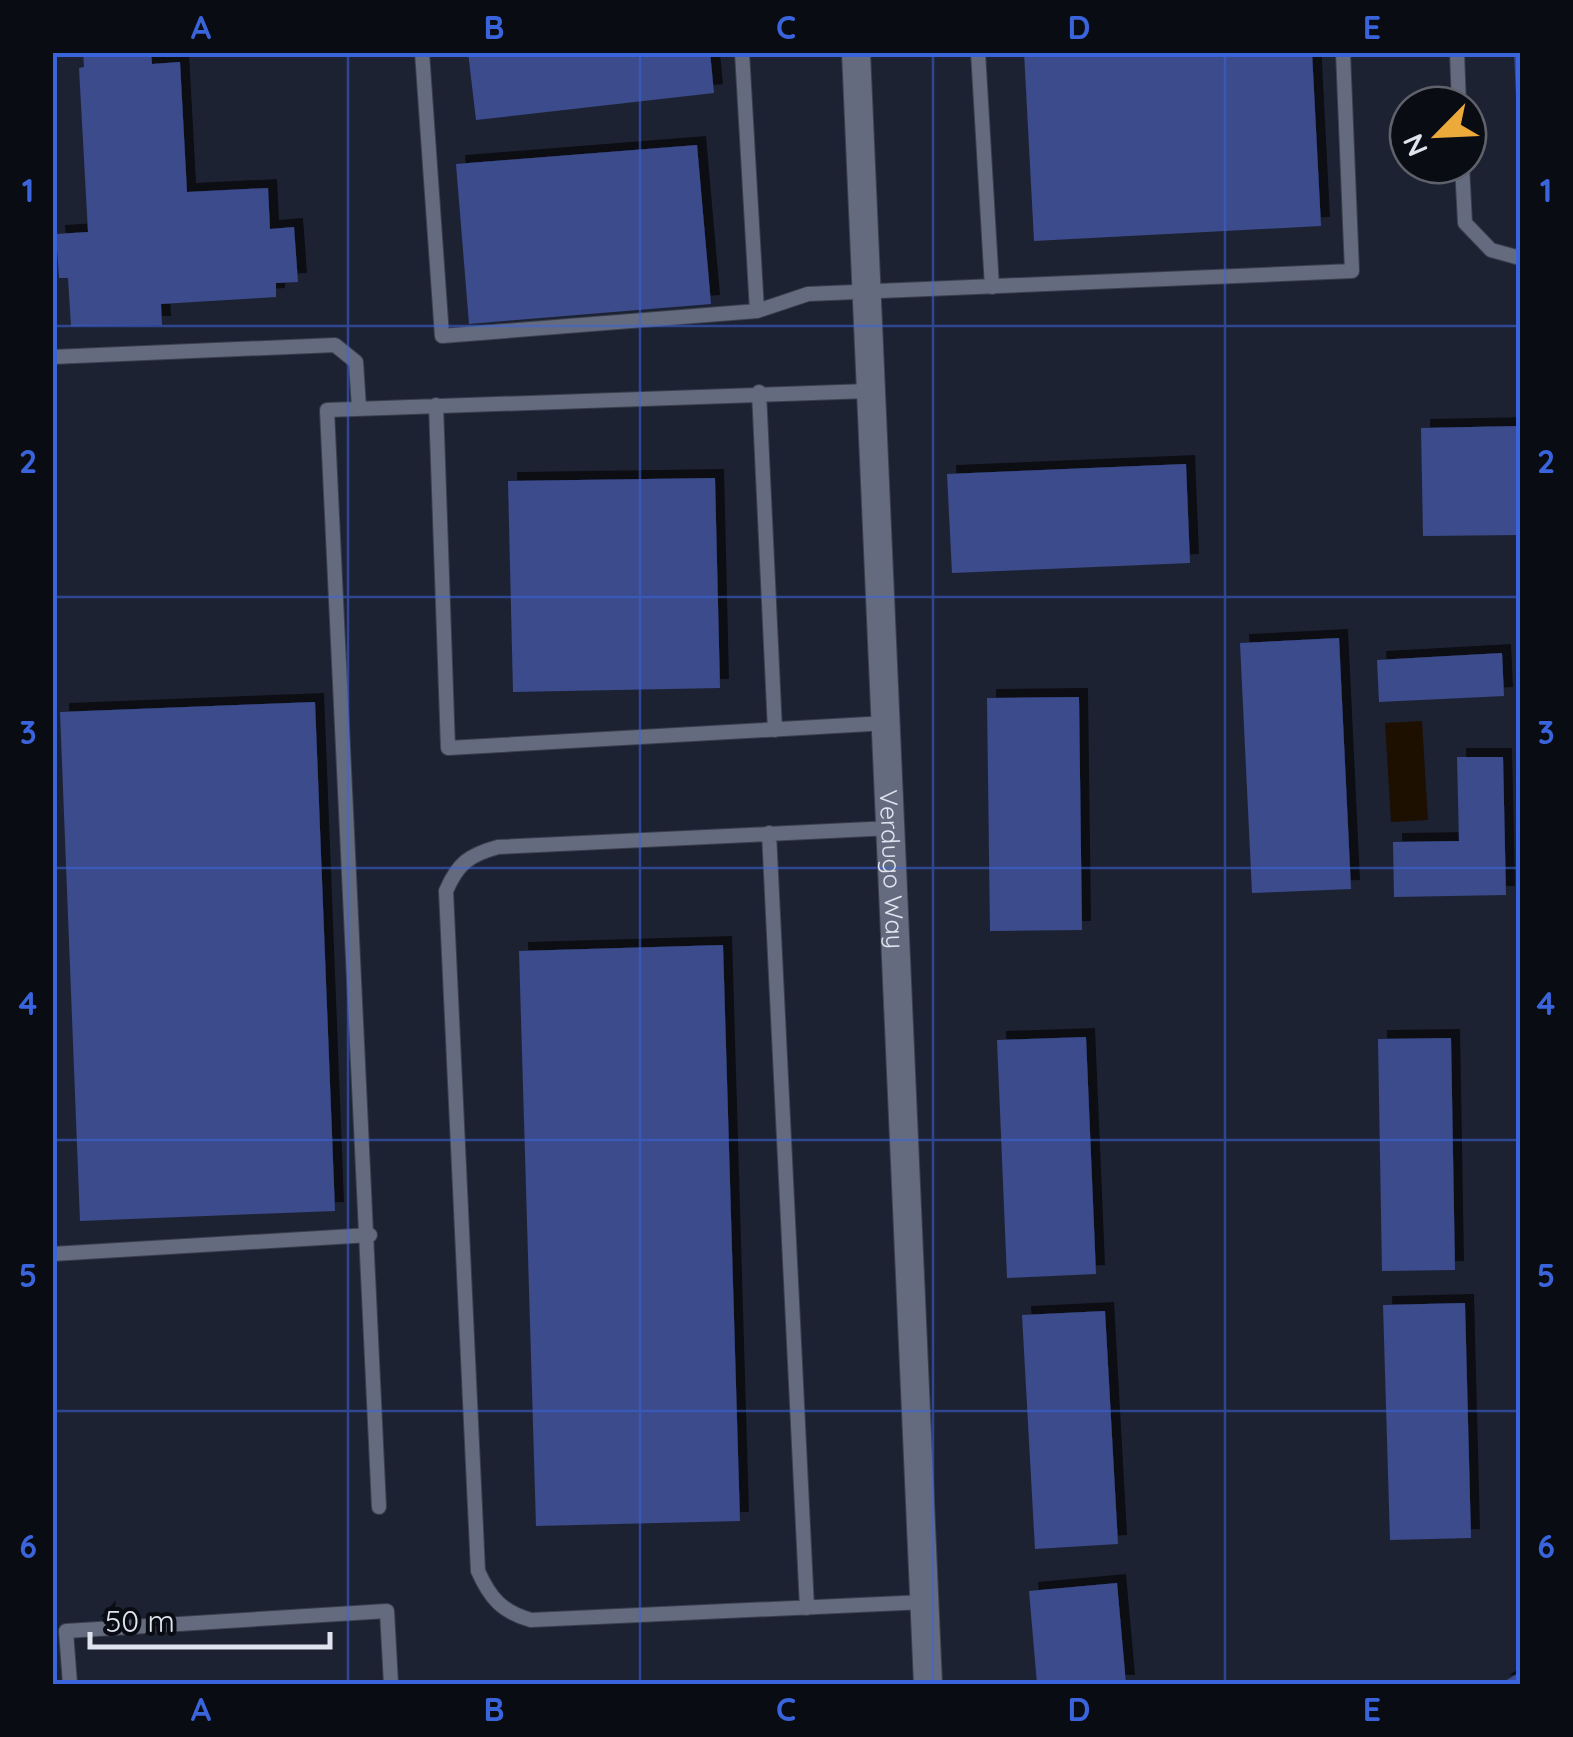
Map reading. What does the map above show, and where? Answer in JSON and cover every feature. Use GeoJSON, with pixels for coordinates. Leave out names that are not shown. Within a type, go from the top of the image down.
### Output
{"type":"FeatureCollection","features":[{"type":"Feature","properties":{"kind":"street","name":"Verdugo Way"},"geometry":{"type":"LineString","coordinates":[[856,52],[928,1684]]}},
{"type":"Feature","properties":{"kind":"lane"},"geometry":{"type":"LineString","coordinates":[[422,52],[442,336],[756,311],[808,294],[1352,272],[1343,52]]}},
{"type":"Feature","properties":{"kind":"lane"},"geometry":{"type":"LineString","coordinates":[[742,52],[756,311]]}},
{"type":"Feature","properties":{"kind":"lane"},"geometry":{"type":"LineString","coordinates":[[978,52],[992,288]]}},
{"type":"Feature","properties":{"kind":"lane"},"geometry":{"type":"LineString","coordinates":[[1457,52],[1458,85]]}},
{"type":"Feature","properties":{"kind":"lane"},"geometry":{"type":"LineString","coordinates":[[1463,185],[1464,222],[1491,250],[1520,258]]}},
{"type":"Feature","properties":{"kind":"lane"},"geometry":{"type":"LineString","coordinates":[[52,358],[335,345],[356,362],[359,408]]}},
{"type":"Feature","properties":{"kind":"lane"},"geometry":{"type":"LineString","coordinates":[[379,1507],[370,1235],[327,410],[870,391]]}},
{"type":"Feature","properties":{"kind":"lane"},"geometry":{"type":"LineString","coordinates":[[759,392],[774,730]]}},
{"type":"Feature","properties":{"kind":"lane"},"geometry":{"type":"LineString","coordinates":[[436,405],[448,748],[887,723]]}},
{"type":"Feature","properties":{"kind":"lane"},"geometry":{"type":"LineString","coordinates":[[893,828],[498,848],[470,854],[454,872],[446,891],[478,1571],[490,1598],[512,1615],[531,1620],[925,1602]]}},
{"type":"Feature","properties":{"kind":"lane"},"geometry":{"type":"LineString","coordinates":[[769,833],[807,1608]]}},
{"type":"Feature","properties":{"kind":"lane"},"geometry":{"type":"LineString","coordinates":[[52,1254],[370,1235]]}},
{"type":"Feature","properties":{"kind":"lane"},"geometry":{"type":"LineString","coordinates":[[70,1684],[66,1632],[387,1611],[391,1684]]}},
{"type":"Feature","properties":{"kind":"shaded area"},"geometry":{"type":"Polygon","coordinates":[[[1422,721],[1428,820],[1391,822],[1385,723],[1422,721]]]}},
{"type":"Feature","properties":{"kind":"building"},"geometry":{"type":"Polygon","coordinates":[[[83,52],[151,52],[152,64],[180,62],[187,192],[268,188],[270,229],[294,227],[298,282],[276,283],[276,297],[161,304],[162,325],[71,326],[68,278],[59,278],[56,234],[88,232],[79,68],[84,67],[83,52]]]}},
{"type":"Feature","properties":{"kind":"building"},"geometry":{"type":"Polygon","coordinates":[[[468,52],[710,52],[714,93],[476,120],[468,52]]]}},
{"type":"Feature","properties":{"kind":"building"},"geometry":{"type":"Polygon","coordinates":[[[1024,52],[1312,52],[1321,226],[1034,241],[1024,52]]]}},
{"type":"Feature","properties":{"kind":"building"},"geometry":{"type":"Polygon","coordinates":[[[1514,52],[1520,52],[1520,119],[1517,119],[1514,52]]]}},
{"type":"Feature","properties":{"kind":"building"},"geometry":{"type":"Polygon","coordinates":[[[697,145],[711,304],[469,324],[456,164],[697,145]]]}},
{"type":"Feature","properties":{"kind":"building"},"geometry":{"type":"Polygon","coordinates":[[[1520,426],[1520,535],[1423,536],[1421,428],[1520,426]]]}},
{"type":"Feature","properties":{"kind":"building"},"geometry":{"type":"Polygon","coordinates":[[[1186,464],[1190,563],[952,573],[947,474],[1186,464]]]}},
{"type":"Feature","properties":{"kind":"building"},"geometry":{"type":"Polygon","coordinates":[[[715,478],[720,688],[513,692],[508,481],[715,478]]]}},
{"type":"Feature","properties":{"kind":"building"},"geometry":{"type":"Polygon","coordinates":[[[1339,638],[1351,889],[1252,893],[1240,643],[1339,638]]]}},
{"type":"Feature","properties":{"kind":"building"},"geometry":{"type":"Polygon","coordinates":[[[1502,653],[1504,696],[1379,702],[1377,660],[1502,653]]]}},
{"type":"Feature","properties":{"kind":"building"},"geometry":{"type":"Polygon","coordinates":[[[1079,697],[1082,930],[990,931],[987,698],[1079,697]]]}},
{"type":"Feature","properties":{"kind":"building"},"geometry":{"type":"Polygon","coordinates":[[[315,702],[335,1211],[80,1221],[60,712],[315,702]]]}},
{"type":"Feature","properties":{"kind":"building"},"geometry":{"type":"Polygon","coordinates":[[[1457,757],[1503,757],[1506,895],[1394,897],[1393,842],[1459,841],[1457,757]]]}},
{"type":"Feature","properties":{"kind":"building"},"geometry":{"type":"Polygon","coordinates":[[[723,945],[740,1521],[536,1526],[519,951],[723,945]]]}},
{"type":"Feature","properties":{"kind":"building"},"geometry":{"type":"Polygon","coordinates":[[[1086,1037],[1096,1274],[1007,1278],[997,1040],[1086,1037]]]}},
{"type":"Feature","properties":{"kind":"building"},"geometry":{"type":"Polygon","coordinates":[[[1451,1038],[1455,1270],[1382,1271],[1378,1039],[1451,1038]]]}},
{"type":"Feature","properties":{"kind":"building"},"geometry":{"type":"Polygon","coordinates":[[[1465,1303],[1471,1538],[1390,1540],[1383,1305],[1465,1303]]]}},
{"type":"Feature","properties":{"kind":"building"},"geometry":{"type":"Polygon","coordinates":[[[1105,1311],[1118,1544],[1035,1549],[1022,1315],[1105,1311]]]}},
{"type":"Feature","properties":{"kind":"building"},"geometry":{"type":"Polygon","coordinates":[[[1117,1583],[1126,1684],[1037,1684],[1029,1591],[1117,1583]]]}},
{"type":"Feature","properties":{"kind":"building"},"geometry":{"type":"Polygon","coordinates":[[[1520,1672],[1520,1684],[1500,1684],[1520,1672]]]}}]}
